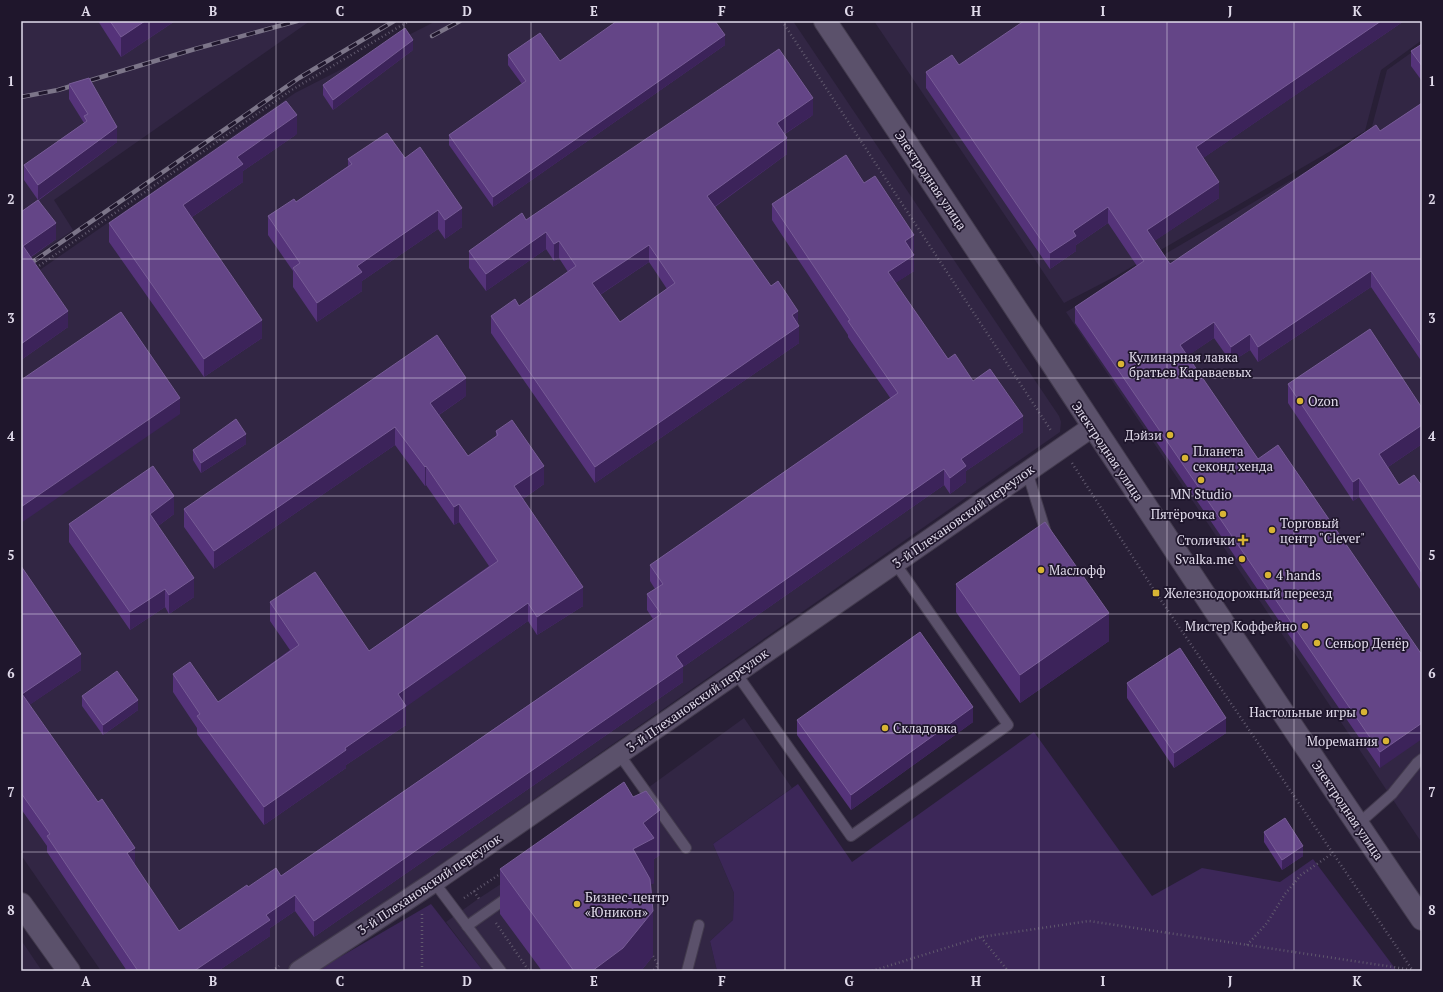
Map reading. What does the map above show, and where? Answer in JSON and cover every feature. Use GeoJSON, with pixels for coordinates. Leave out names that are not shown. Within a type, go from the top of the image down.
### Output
{"type":"FeatureCollection","features":[{"type":"Feature","properties":{"kind":"street","name":"Электродная улица"},"geometry":{"type":"LineString","coordinates":[[824,21],[933,182],[1092,427],[1422,919]]}},
{"type":"Feature","properties":{"kind":"street","name":"3-й Плехановский переулок"},"geometry":{"type":"LineString","coordinates":[[299,971],[434,882],[1092,427]]}},
{"type":"Feature","properties":{"kind":"street"},"geometry":{"type":"LineString","coordinates":[[21,904],[68,971]]}},
{"type":"Feature","properties":{"kind":"lane"},"geometry":{"type":"LineString","coordinates":[[1027,471],[1048,539]]}},
{"type":"Feature","properties":{"kind":"lane"},"geometry":{"type":"LineString","coordinates":[[736,673],[851,836],[1008,725],[895,563]]}},
{"type":"Feature","properties":{"kind":"lane"},"geometry":{"type":"LineString","coordinates":[[619,754],[647,801],[686,848]]}},
{"type":"Feature","properties":{"kind":"lane"},"geometry":{"type":"LineString","coordinates":[[1358,824],[1392,794],[1422,759]]}},
{"type":"Feature","properties":{"kind":"lane"},"geometry":{"type":"LineString","coordinates":[[434,882],[501,971]]}},
{"type":"Feature","properties":{"kind":"lane"},"geometry":{"type":"LineString","coordinates":[[467,926],[520,889]]}},
{"type":"Feature","properties":{"kind":"lane"},"geometry":{"type":"LineString","coordinates":[[687,971],[699,925]]}},
{"type":"Feature","properties":{"kind":"path"},"geometry":{"type":"LineString","coordinates":[[34,269],[290,91],[410,21]]}},
{"type":"Feature","properties":{"kind":"path"},"geometry":{"type":"LineString","coordinates":[[782,21],[1054,434]]}},
{"type":"Feature","properties":{"kind":"path"},"geometry":{"type":"LineString","coordinates":[[1070,460],[1156,593],[1413,971]]}},
{"type":"Feature","properties":{"kind":"path"},"geometry":{"type":"LineString","coordinates":[[1247,945],[1266,923],[1285,894],[1301,875],[1333,852]]}},
{"type":"Feature","properties":{"kind":"path"},"geometry":{"type":"LineString","coordinates":[[452,906],[507,869]]}},
{"type":"Feature","properties":{"kind":"path"},"geometry":{"type":"LineString","coordinates":[[474,891],[529,971]]}},
{"type":"Feature","properties":{"kind":"path"},"geometry":{"type":"LineString","coordinates":[[422,913],[422,971]]}},
{"type":"Feature","properties":{"kind":"path"},"geometry":{"type":"LineString","coordinates":[[872,971],[981,938],[1090,922],[1413,971]]}},
{"type":"Feature","properties":{"kind":"path"},"geometry":{"type":"LineString","coordinates":[[981,938],[1008,971]]}},
{"type":"Feature","properties":{"kind":"path"},"geometry":{"type":"LineString","coordinates":[[653,956],[658,965],[654,971]]}},
{"type":"Feature","properties":{"kind":"shaded area"},"geometry":{"type":"Polygon","coordinates":[[[21,21],[310,21],[54,200],[73,230],[21,266],[21,21]]]}},
{"type":"Feature","properties":{"kind":"shaded area"},"geometry":{"type":"Polygon","coordinates":[[[436,21],[793,21],[1059,416],[1061,422],[1060,432],[288,971],[101,971],[21,855],[21,283],[295,93],[436,21]]]}},
{"type":"Feature","properties":{"kind":"shaded area"},"geometry":{"type":"Polygon","coordinates":[[[874,21],[1422,21],[1422,40],[1381,70],[1365,131],[1116,276],[1064,303],[874,21]]]}},
{"type":"Feature","properties":{"kind":"shaded area"},"geometry":{"type":"Polygon","coordinates":[[[1422,45],[1422,843],[1066,312],[1370,134],[1387,70],[1422,45]]]}},
{"type":"Feature","properties":{"kind":"shaded area"},"geometry":{"type":"Polygon","coordinates":[[[744,718],[792,788],[713,844],[734,893],[733,920],[710,941],[717,971],[483,971],[446,922],[478,899],[645,790],[744,718]]]}},
{"type":"Feature","properties":{"kind":"shaded area"},"geometry":{"type":"Polygon","coordinates":[[[1034,732],[1152,896],[1202,868],[1280,882],[1313,859],[1397,971],[717,971],[710,941],[733,920],[734,893],[713,844],[798,784],[852,862],[1034,732]]]}},
{"type":"Feature","properties":{"kind":"shaded area"},"geometry":{"type":"Polygon","coordinates":[[[431,904],[483,971],[316,971],[431,904]]]}},
{"type":"Feature","properties":{"kind":"shaded area"},"geometry":{"type":"Polygon","coordinates":[[[21,940],[42,971],[21,971],[21,940]]]}},
{"type":"Feature","properties":{"kind":"building"},"geometry":{"type":"Polygon","coordinates":[[[110,21],[145,21],[121,37],[110,21]]]}},
{"type":"Feature","properties":{"kind":"building"},"geometry":{"type":"Polygon","coordinates":[[[617,21],[715,21],[725,35],[493,197],[449,135],[526,81],[508,55],[540,33],[560,61],[617,21]]]}},
{"type":"Feature","properties":{"kind":"building"},"geometry":{"type":"Polygon","coordinates":[[[1024,21],[1381,21],[1196,147],[1219,182],[1147,230],[1170,264],[1376,125],[1380,131],[1422,103],[1422,346],[1371,271],[1258,347],[1250,334],[1231,347],[1214,322],[1180,345],[1258,459],[1278,445],[1422,655],[1422,723],[1380,752],[1075,307],[1144,261],[1108,207],[1073,231],[1076,236],[1050,253],[926,72],[952,55],[959,65],[1024,21]]]}},
{"type":"Feature","properties":{"kind":"building"},"geometry":{"type":"Polygon","coordinates":[[[405,28],[413,40],[333,100],[323,85],[405,28]]]}},
{"type":"Feature","properties":{"kind":"building"},"geometry":{"type":"Polygon","coordinates":[[[1422,44],[1422,66],[1411,51],[1422,44]]]}},
{"type":"Feature","properties":{"kind":"building"},"geometry":{"type":"Polygon","coordinates":[[[779,49],[813,98],[777,123],[787,138],[707,196],[771,286],[778,281],[798,311],[792,315],[799,326],[595,467],[491,316],[515,299],[519,306],[576,266],[559,241],[554,244],[546,232],[486,274],[469,251],[522,213],[526,220],[779,49]],[[649,245],[592,283],[620,322],[675,283],[649,245]]]}},
{"type":"Feature","properties":{"kind":"building"},"geometry":{"type":"Polygon","coordinates":[[[89,78],[117,127],[38,185],[24,165],[87,121],[84,116],[88,114],[69,84],[89,78]]]}},
{"type":"Feature","properties":{"kind":"building"},"geometry":{"type":"Polygon","coordinates":[[[286,101],[297,115],[237,157],[243,164],[183,205],[262,320],[204,359],[109,223],[286,101]]]}},
{"type":"Feature","properties":{"kind":"building"},"geometry":{"type":"Polygon","coordinates":[[[387,133],[405,158],[420,147],[462,208],[445,220],[438,210],[357,266],[362,272],[317,303],[293,268],[300,263],[268,216],[294,199],[296,202],[352,164],[348,159],[387,133]]]}},
{"type":"Feature","properties":{"kind":"building"},"geometry":{"type":"Polygon","coordinates":[[[846,155],[864,183],[875,176],[914,235],[905,241],[914,255],[888,272],[948,359],[955,354],[973,381],[990,369],[1023,416],[961,459],[966,466],[950,478],[944,469],[676,656],[683,666],[314,921],[295,895],[266,915],[270,920],[194,971],[138,971],[47,836],[50,834],[21,793],[21,566],[81,654],[22,694],[98,802],[102,799],[135,848],[127,853],[179,931],[247,885],[248,887],[276,868],[281,876],[661,614],[647,594],[663,584],[650,565],[898,393],[848,321],[850,320],[772,204],[846,155]]]}},
{"type":"Feature","properties":{"kind":"building"},"geometry":{"type":"Polygon","coordinates":[[[38,200],[56,223],[23,246],[68,311],[21,344],[21,212],[38,200]]]}},
{"type":"Feature","properties":{"kind":"building"},"geometry":{"type":"Polygon","coordinates":[[[121,312],[180,398],[21,507],[21,380],[121,312]]]}},
{"type":"Feature","properties":{"kind":"building"},"geometry":{"type":"Polygon","coordinates":[[[1370,329],[1422,408],[1422,425],[1379,454],[1399,485],[1414,475],[1422,486],[1422,573],[1359,478],[1353,482],[1288,384],[1370,329]]]}},
{"type":"Feature","properties":{"kind":"building"},"geometry":{"type":"Polygon","coordinates":[[[437,335],[466,378],[430,403],[468,456],[498,435],[496,431],[512,420],[544,466],[514,486],[583,587],[537,617],[528,603],[398,694],[406,706],[264,807],[197,716],[200,714],[173,674],[190,662],[218,702],[299,645],[270,602],[315,572],[369,651],[498,561],[459,504],[454,507],[426,466],[425,467],[395,427],[214,551],[184,509],[437,335]]]}},
{"type":"Feature","properties":{"kind":"building"},"geometry":{"type":"Polygon","coordinates":[[[236,419],[246,434],[201,463],[193,450],[236,419]]]}},
{"type":"Feature","properties":{"kind":"building"},"geometry":{"type":"Polygon","coordinates":[[[153,466],[174,496],[150,514],[194,578],[169,595],[165,589],[130,612],[69,524],[153,466]]]}},
{"type":"Feature","properties":{"kind":"building"},"geometry":{"type":"Polygon","coordinates":[[[1045,522],[1109,613],[1020,675],[956,584],[1045,522]]]}},
{"type":"Feature","properties":{"kind":"building","name":"Складовка"},"geometry":{"type":"Polygon","coordinates":[[[920,632],[973,707],[851,795],[797,720],[920,632]]]}},
{"type":"Feature","properties":{"kind":"building"},"geometry":{"type":"Polygon","coordinates":[[[1180,648],[1226,718],[1174,753],[1127,683],[1180,648]]]}},
{"type":"Feature","properties":{"kind":"building"},"geometry":{"type":"Polygon","coordinates":[[[117,671],[138,700],[103,725],[82,696],[117,671]]]}},
{"type":"Feature","properties":{"kind":"building","name":"Бизнес-центр «Юникон»"},"geometry":{"type":"Polygon","coordinates":[[[624,782],[633,797],[646,791],[660,810],[643,823],[654,838],[633,849],[650,879],[653,911],[623,948],[592,971],[574,971],[500,869],[624,782]]]}},
{"type":"Feature","properties":{"kind":"building"},"geometry":{"type":"Polygon","coordinates":[[[1285,818],[1303,846],[1282,860],[1264,832],[1285,818]]]}},
{"type":"Feature","properties":{"kind":"railway"},"geometry":{"type":"LineString","coordinates":[[21,97],[58,90],[195,49],[297,21]]}},
{"type":"Feature","properties":{"kind":"railway"},"geometry":{"type":"LineString","coordinates":[[21,270],[299,78],[394,21]]}},
{"type":"Feature","properties":{"kind":"railway"},"geometry":{"type":"LineString","coordinates":[[432,36],[460,21]]}},
{"type":"Feature","properties":{"kind":"place","name":"Кулинарная лавка братьев Караваевых"},"geometry":{"type":"Point","coordinates":[1121,364]}},
{"type":"Feature","properties":{"kind":"place","name":"Ozon"},"geometry":{"type":"Point","coordinates":[1300,401]}},
{"type":"Feature","properties":{"kind":"place","name":"Дэйзи"},"geometry":{"type":"Point","coordinates":[1170,435]}},
{"type":"Feature","properties":{"kind":"place","name":"Планета секонд хенда"},"geometry":{"type":"Point","coordinates":[1185,458]}},
{"type":"Feature","properties":{"kind":"place","name":"MN Studio"},"geometry":{"type":"Point","coordinates":[1201,480]}},
{"type":"Feature","properties":{"kind":"place","name":"Пятёрочка"},"geometry":{"type":"Point","coordinates":[1223,514]}},
{"type":"Feature","properties":{"kind":"place","name":"Торговый центр \"Clever\""},"geometry":{"type":"Point","coordinates":[1272,530]}},
{"type":"Feature","properties":{"kind":"place","name":"Столички"},"geometry":{"type":"Point","coordinates":[1243,540]}},
{"type":"Feature","properties":{"kind":"place","name":"Svalka.me"},"geometry":{"type":"Point","coordinates":[1242,559]}},
{"type":"Feature","properties":{"kind":"place","name":"Маслофф"},"geometry":{"type":"Point","coordinates":[1041,570]}},
{"type":"Feature","properties":{"kind":"place","name":"4 hands"},"geometry":{"type":"Point","coordinates":[1268,575]}},
{"type":"Feature","properties":{"kind":"place","name":"Железнодорожный переезд"},"geometry":{"type":"Point","coordinates":[1156,593]}},
{"type":"Feature","properties":{"kind":"place","name":"Мистер Коффейно"},"geometry":{"type":"Point","coordinates":[1305,626]}},
{"type":"Feature","properties":{"kind":"place","name":"Сеньор Денёр"},"geometry":{"type":"Point","coordinates":[1317,643]}},
{"type":"Feature","properties":{"kind":"place","name":"Настольные игры"},"geometry":{"type":"Point","coordinates":[1364,712]}},
{"type":"Feature","properties":{"kind":"place","name":"Складовка"},"geometry":{"type":"Point","coordinates":[885,728]}},
{"type":"Feature","properties":{"kind":"place","name":"Моремания"},"geometry":{"type":"Point","coordinates":[1386,741]}},
{"type":"Feature","properties":{"kind":"place","name":"Бизнес-центр «Юникон»"},"geometry":{"type":"Point","coordinates":[577,904]}}]}
